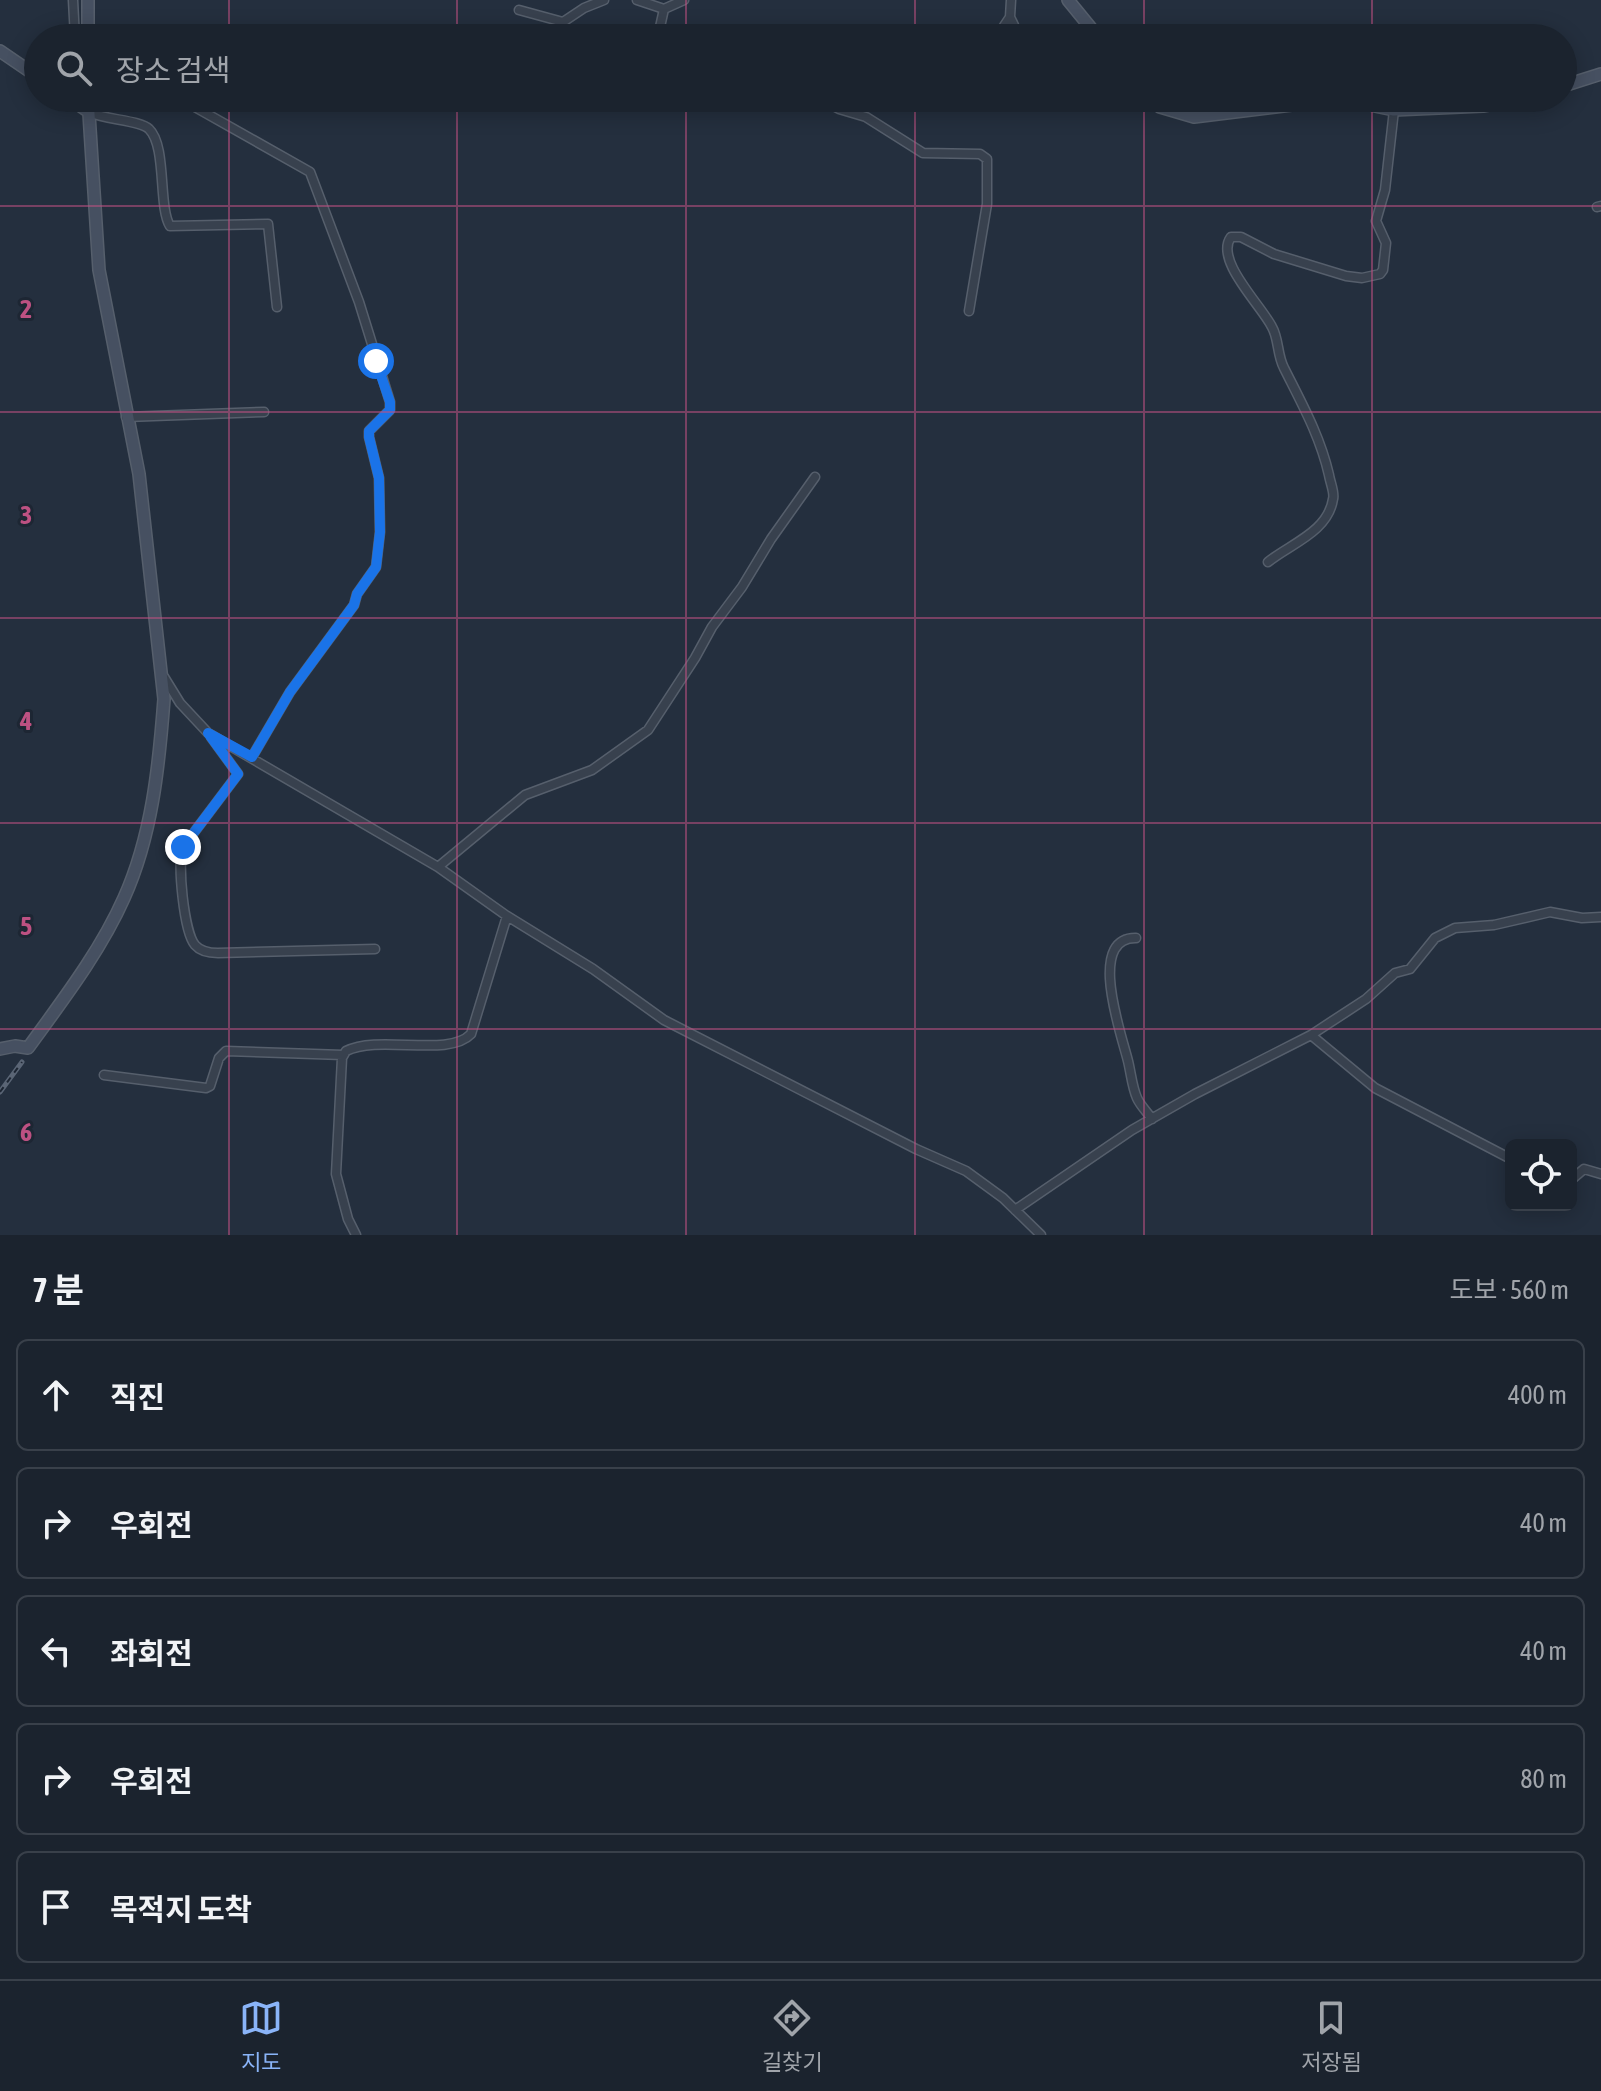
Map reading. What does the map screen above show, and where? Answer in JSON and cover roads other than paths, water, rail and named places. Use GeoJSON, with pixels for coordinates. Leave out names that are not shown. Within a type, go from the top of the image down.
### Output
{"type":"FeatureCollection","features":[{"type":"Feature","properties":{"kind":"street"},"geometry":{"type":"LineString","coordinates":[[73,0],[74,24]]}},
{"type":"Feature","properties":{"kind":"street"},"geometry":{"type":"LineString","coordinates":[[88,0],[88,24]]}},
{"type":"Feature","properties":{"kind":"street"},"geometry":{"type":"LineString","coordinates":[[519,10],[563,22],[584,8],[604,0]]}},
{"type":"Feature","properties":{"kind":"street"},"geometry":{"type":"LineString","coordinates":[[637,0],[664,9],[684,0]]}},
{"type":"Feature","properties":{"kind":"street"},"geometry":{"type":"LineString","coordinates":[[1011,0],[1010,17],[1013,24]]}},
{"type":"Feature","properties":{"kind":"street"},"geometry":{"type":"LineString","coordinates":[[1068,0],[1088,24]]}},
{"type":"Feature","properties":{"kind":"street"},"geometry":{"type":"LineString","coordinates":[[661,24],[664,9]]}},
{"type":"Feature","properties":{"kind":"street"},"geometry":{"type":"LineString","coordinates":[[1005,24],[1010,17]]}},
{"type":"Feature","properties":{"kind":"street"},"geometry":{"type":"LineString","coordinates":[[0,51],[24,67]]}},
{"type":"Feature","properties":{"kind":"street"},"geometry":{"type":"LineString","coordinates":[[1577,82],[1601,74]]}},
{"type":"Feature","properties":{"kind":"street"},"geometry":{"type":"LineString","coordinates":[[0,1049],[15,1046],[28,1048],[91,956],[125,896],[139,858],[153,799],[164,699],[139,474],[98,259],[89,112],[108,120],[149,128],[163,173],[165,217],[170,226],[268,224],[277,307]]}},
{"type":"Feature","properties":{"kind":"street"},"geometry":{"type":"LineString","coordinates":[[204,112],[310,172],[359,302],[390,402],[390,410],[369,431],[379,478],[380,532],[376,567],[357,594],[354,605],[290,692],[252,757]]}},
{"type":"Feature","properties":{"kind":"street"},"geometry":{"type":"LineString","coordinates":[[849,112],[866,117],[923,153],[980,154],[987,159],[987,204],[969,311]]}},
{"type":"Feature","properties":{"kind":"street"},"geometry":{"type":"LineString","coordinates":[[1177,112],[1194,117],[1235,112]]}},
{"type":"Feature","properties":{"kind":"street"},"geometry":{"type":"LineString","coordinates":[[1268,562],[1313,533],[1328,513],[1334,498],[1319,436],[1296,386],[1283,367],[1274,330],[1236,273],[1228,257],[1227,244],[1231,237],[1241,237],[1274,254],[1346,276],[1362,278],[1380,274],[1386,243],[1376,221],[1385,190],[1394,112]]}},
{"type":"Feature","properties":{"kind":"street"},"geometry":{"type":"LineString","coordinates":[[126,417],[264,412]]}},
{"type":"Feature","properties":{"kind":"street"},"geometry":{"type":"LineString","coordinates":[[438,867],[525,795],[592,770],[648,730],[712,627],[815,477]]}},
{"type":"Feature","properties":{"kind":"street"},"geometry":{"type":"LineString","coordinates":[[161,673],[180,703],[208,733],[238,774],[179,856],[185,912],[195,945],[209,953],[375,949]]}},
{"type":"Feature","properties":{"kind":"street"},"geometry":{"type":"LineString","coordinates":[[208,733],[438,867],[507,916],[593,969],[664,1020],[916,1149],[966,1171],[1041,1235]]}},
{"type":"Feature","properties":{"kind":"street"},"geometry":{"type":"LineString","coordinates":[[1015,1210],[1152,1119],[1311,1035],[1366,999],[1395,973],[1410,969],[1431,943],[1447,930],[1494,925],[1550,912],[1582,918],[1601,917]]}},
{"type":"Feature","properties":{"kind":"street"},"geometry":{"type":"LineString","coordinates":[[356,1235],[348,1219],[336,1174],[339,1065],[343,1055],[351,1049],[382,1043],[451,1044],[467,1038],[471,1034],[507,916]]}},
{"type":"Feature","properties":{"kind":"street"},"geometry":{"type":"LineString","coordinates":[[1136,938],[1124,939],[1118,944],[1110,979],[1114,1011],[1137,1098],[1152,1119]]}},
{"type":"Feature","properties":{"kind":"street"},"geometry":{"type":"LineString","coordinates":[[1311,1035],[1375,1088],[1505,1156]]}},
{"type":"Feature","properties":{"kind":"street"},"geometry":{"type":"LineString","coordinates":[[104,1075],[206,1088],[210,1086],[219,1058],[226,1051],[343,1055]]}},
{"type":"Feature","properties":{"kind":"street"},"geometry":{"type":"LineString","coordinates":[[1577,1175],[1584,1169],[1601,1174]]}},
{"type":"Feature","properties":{"kind":"railway"},"geometry":{"type":"LineString","coordinates":[[0,1092],[22,1062]]}}]}
